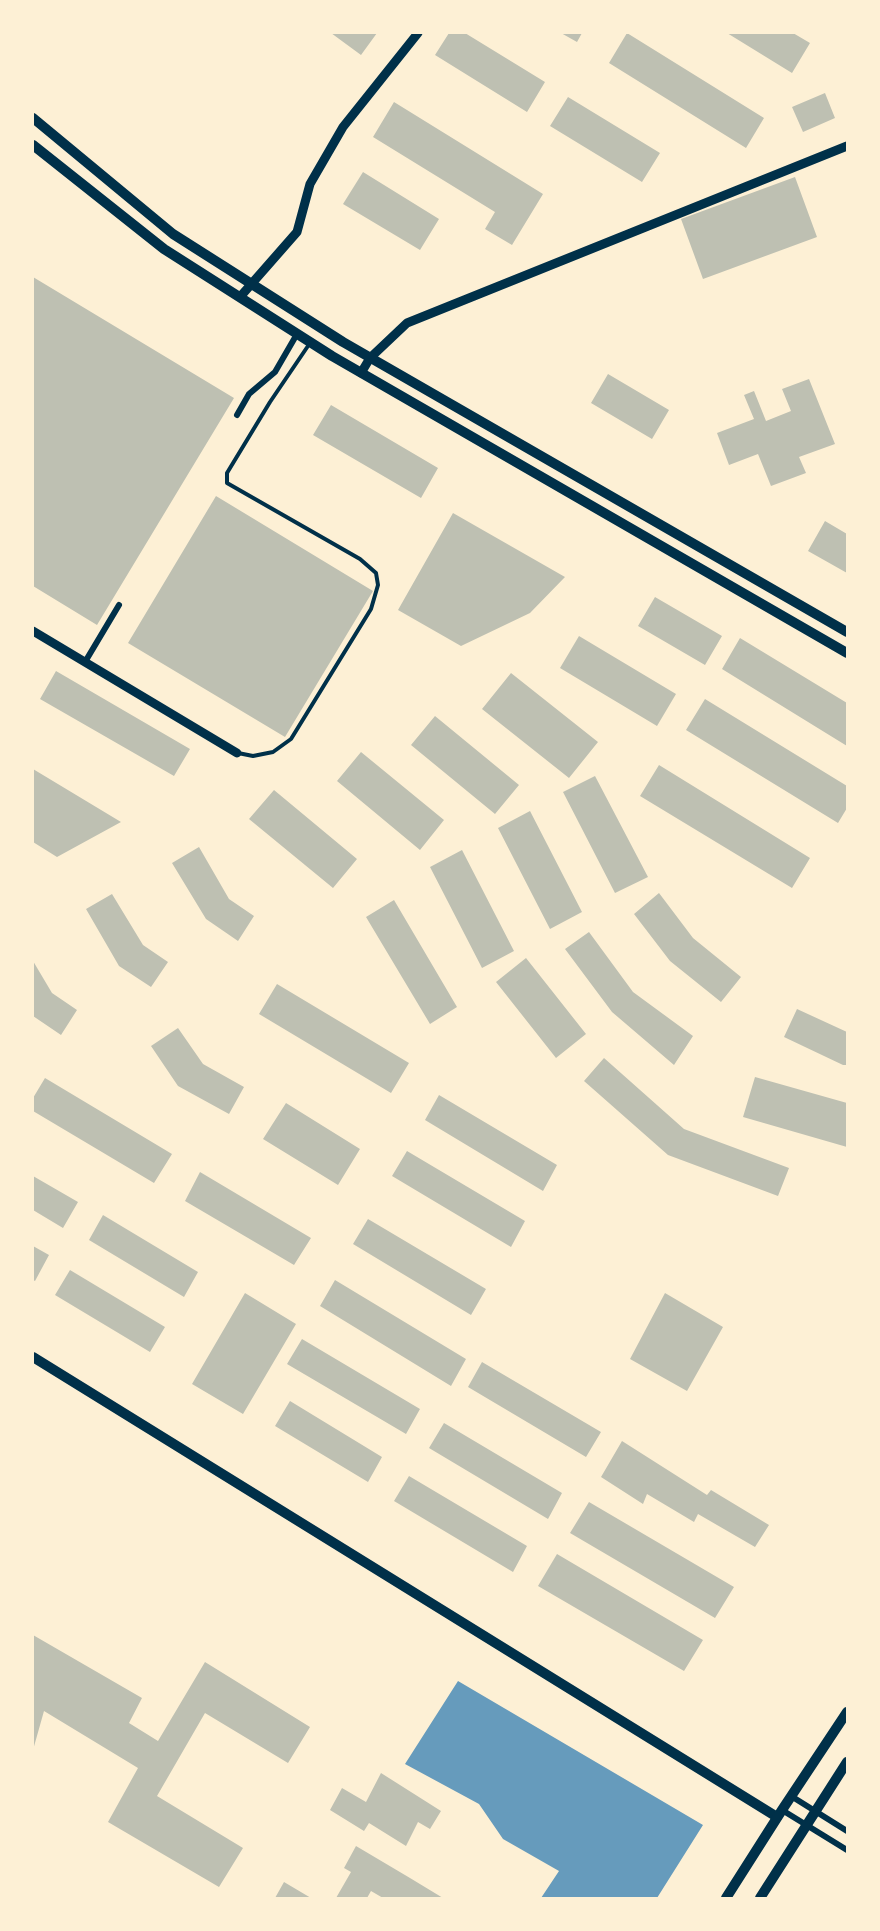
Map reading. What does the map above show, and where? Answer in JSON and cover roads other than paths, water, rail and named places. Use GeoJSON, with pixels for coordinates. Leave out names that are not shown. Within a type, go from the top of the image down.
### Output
{"type":"FeatureCollection","features":[{"type":"Feature","properties":{"kind":"main road"},"geometry":{"type":"LineString","coordinates":[[33,118],[173,234],[251,284],[370,358],[847,632]]}},
{"type":"Feature","properties":{"kind":"main road"},"geometry":{"type":"LineString","coordinates":[[33,145],[164,249],[297,334],[847,653]]}},
{"type":"Feature","properties":{"kind":"main road"},"geometry":{"type":"LineString","coordinates":[[33,1357],[779,1814]]}},
{"type":"Feature","properties":{"kind":"main road"},"geometry":{"type":"LineString","coordinates":[[726,1898],[847,1713]]}},
{"type":"Feature","properties":{"kind":"main road"},"geometry":{"type":"LineString","coordinates":[[760,1898],[847,1762]]}},
{"type":"Feature","properties":{"kind":"street"},"geometry":{"type":"LineString","coordinates":[[240,297],[297,232],[310,184],[343,127],[418,33]]}},
{"type":"Feature","properties":{"kind":"street"},"geometry":{"type":"LineString","coordinates":[[361,373],[370,358],[407,323],[847,146]]}},
{"type":"Feature","properties":{"kind":"street"},"geometry":{"type":"LineString","coordinates":[[237,415],[249,394],[275,372],[297,334]]}},
{"type":"Feature","properties":{"kind":"street"},"geometry":{"type":"LineString","coordinates":[[85,662],[119,605]]}},
{"type":"Feature","properties":{"kind":"street"},"geometry":{"type":"LineString","coordinates":[[33,631],[237,753]]}},
{"type":"Feature","properties":{"kind":"street"},"geometry":{"type":"LineString","coordinates":[[791,1796],[847,1831]]}},
{"type":"Feature","properties":{"kind":"street"},"geometry":{"type":"LineString","coordinates":[[779,1814],[806,1825],[847,1851]]}},
{"type":"Feature","properties":{"kind":"lane"},"geometry":{"type":"LineString","coordinates":[[237,753],[253,756],[273,752],[291,740],[371,609],[378,585],[376,573],[360,559],[226,483],[227,473],[310,342]]}},
{"type":"Feature","properties":{"kind":"water"},"geometry":{"type":"Polygon","coordinates":[[[458,1681],[703,1825],[657,1898],[541,1898],[559,1871],[503,1839],[479,1804],[405,1764],[458,1681]]]}}]}
